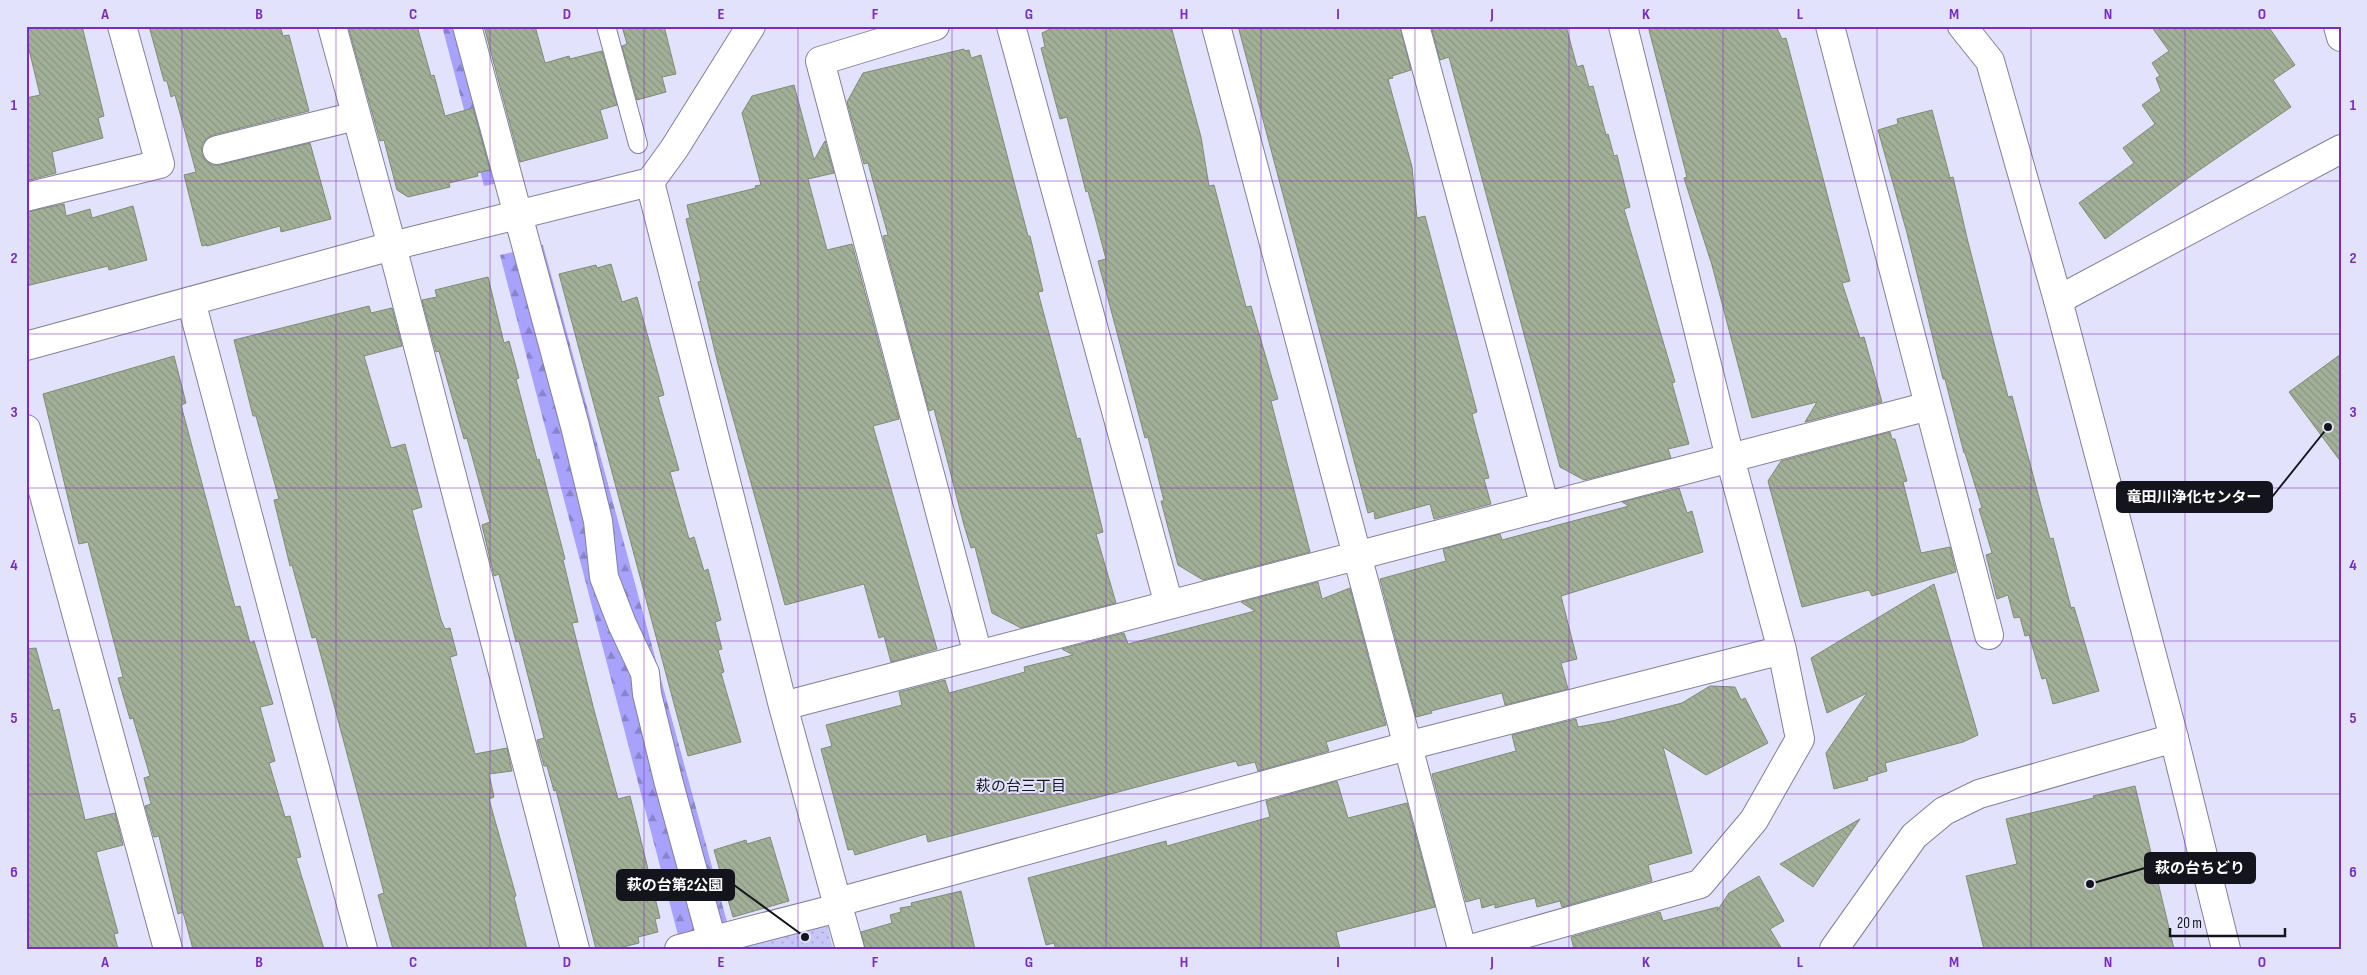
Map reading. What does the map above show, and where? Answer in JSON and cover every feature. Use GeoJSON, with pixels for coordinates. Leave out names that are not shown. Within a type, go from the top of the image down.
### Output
{"type":"FeatureCollection","features":[{"type":"Feature","properties":{"kind":"street"},"geometry":{"type":"LineString","coordinates":[[26,197],[160,164],[122,26]]}},
{"type":"Feature","properties":{"kind":"street"},"geometry":{"type":"LineString","coordinates":[[332,26],[392,246],[575,949]]}},
{"type":"Feature","properties":{"kind":"street"},"geometry":{"type":"LineString","coordinates":[[467,26],[580,445],[598,521],[604,577],[622,624],[645,673],[647,694],[668,780],[712,941]]}},
{"type":"Feature","properties":{"kind":"street"},"geometry":{"type":"LineString","coordinates":[[26,346],[392,246],[650,182],[674,149],[751,26]]}},
{"type":"Feature","properties":{"kind":"street"},"geometry":{"type":"LineString","coordinates":[[935,26],[820,61],[978,655]]}},
{"type":"Feature","properties":{"kind":"street"},"geometry":{"type":"LineString","coordinates":[[1011,26],[1169,605]]}},
{"type":"Feature","properties":{"kind":"street"},"geometry":{"type":"LineString","coordinates":[[1216,26],[1462,949]]}},
{"type":"Feature","properties":{"kind":"street"},"geometry":{"type":"LineString","coordinates":[[1415,26],[1545,507]]}},
{"type":"Feature","properties":{"kind":"street"},"geometry":{"type":"LineString","coordinates":[[1471,949],[1700,884],[1754,820],[1800,739],[1782,650],[1730,458],[1623,26]]}},
{"type":"Feature","properties":{"kind":"street"},"geometry":{"type":"LineString","coordinates":[[1830,26],[1989,635]]}},
{"type":"Feature","properties":{"kind":"street"},"geometry":{"type":"LineString","coordinates":[[1962,26],[1990,61],[2058,300],[2174,738],[2226,949]]}},
{"type":"Feature","properties":{"kind":"street"},"geometry":{"type":"LineString","coordinates":[[2338,26],[2341,37]]}},
{"type":"Feature","properties":{"kind":"street"},"geometry":{"type":"LineString","coordinates":[[218,150],[356,116]]}},
{"type":"Feature","properties":{"kind":"street"},"geometry":{"type":"LineString","coordinates":[[2058,300],[2341,148]]}},
{"type":"Feature","properties":{"kind":"street"},"geometry":{"type":"LineString","coordinates":[[650,182],[783,706],[850,949]]}},
{"type":"Feature","properties":{"kind":"street"},"geometry":{"type":"LineString","coordinates":[[191,301],[363,949]]}},
{"type":"Feature","properties":{"kind":"street"},"geometry":{"type":"LineString","coordinates":[[783,706],[1929,406]]}},
{"type":"Feature","properties":{"kind":"street"},"geometry":{"type":"LineString","coordinates":[[26,428],[168,949]]}},
{"type":"Feature","properties":{"kind":"street"},"geometry":{"type":"LineString","coordinates":[[679,949],[1407,746],[1782,650]]}},
{"type":"Feature","properties":{"kind":"street"},"geometry":{"type":"LineString","coordinates":[[1834,949],[1914,836],[1944,811],[1979,794],[2174,738]]}},
{"type":"Feature","properties":{"kind":"lane"},"geometry":{"type":"LineString","coordinates":[[606,26],[638,144]]}},
{"type":"Feature","properties":{"kind":"shaded area"},"geometry":{"type":"Polygon","coordinates":[[[827,925],[833,949],[734,949],[827,925]]]}},
{"type":"Feature","properties":{"kind":"green space"},"geometry":{"type":"Polygon","coordinates":[[[442,26],[477,26],[517,179],[484,186],[442,26]]]}},
{"type":"Feature","properties":{"kind":"green space"},"geometry":{"type":"Polygon","coordinates":[[[543,245],[727,922],[678,935],[500,255],[543,245]]]}},
{"type":"Feature","properties":{"kind":"building"},"geometry":{"type":"Polygon","coordinates":[[[26,26],[82,26],[104,116],[98,118],[103,138],[52,152],[56,173],[26,181],[26,98],[40,95],[26,37],[26,26]]]}},
{"type":"Feature","properties":{"kind":"building"},"geometry":{"type":"Polygon","coordinates":[[[149,26],[280,26],[283,36],[289,35],[309,111],[213,135],[207,138],[202,145],[202,154],[205,160],[212,165],[220,165],[310,143],[331,219],[281,232],[280,226],[202,246],[184,175],[196,172],[175,95],[171,97],[167,81],[164,81],[149,26]]]}},
{"type":"Feature","properties":{"kind":"building"},"geometry":{"type":"Polygon","coordinates":[[[348,26],[417,26],[431,76],[434,75],[445,116],[473,108],[490,170],[477,173],[478,176],[449,183],[450,187],[408,197],[397,190],[384,140],[380,141],[348,26]]]}},
{"type":"Feature","properties":{"kind":"building"},"geometry":{"type":"Polygon","coordinates":[[[484,26],[535,26],[545,63],[569,56],[570,59],[602,51],[617,105],[600,110],[608,138],[520,162],[484,26]]]}},
{"type":"Feature","properties":{"kind":"building"},"geometry":{"type":"Polygon","coordinates":[[[622,26],[664,26],[676,74],[662,77],[666,92],[637,100],[622,46],[627,44],[622,26]]]}},
{"type":"Feature","properties":{"kind":"building"},"geometry":{"type":"Polygon","coordinates":[[[1056,26],[1171,26],[1201,137],[1209,186],[1214,185],[1246,307],[1251,306],[1278,399],[1271,401],[1310,552],[1203,580],[1178,565],[1161,501],[1164,501],[1148,437],[1145,438],[1098,261],[1106,259],[1088,191],[1086,192],[1067,117],[1060,119],[1041,48],[1045,47],[1042,33],[1056,26]]]}},
{"type":"Feature","properties":{"kind":"building"},"geometry":{"type":"Polygon","coordinates":[[[1238,26],[1400,26],[1411,70],[1388,79],[1412,167],[1417,218],[1425,216],[1477,412],[1472,414],[1489,478],[1484,479],[1491,504],[1434,519],[1430,504],[1375,519],[1374,511],[1368,513],[1238,26]]]}},
{"type":"Feature","properties":{"kind":"building"},"geometry":{"type":"Polygon","coordinates":[[[1431,26],[1566,26],[1577,67],[1583,65],[1589,87],[1593,86],[1606,135],[1608,134],[1614,156],[1617,155],[1630,207],[1624,209],[1675,382],[1672,383],[1689,444],[1668,449],[1671,458],[1584,480],[1560,467],[1449,57],[1440,60],[1431,26]]]}},
{"type":"Feature","properties":{"kind":"building"},"geometry":{"type":"Polygon","coordinates":[[[1648,26],[1776,26],[1782,39],[1786,38],[1850,281],[1842,283],[1860,338],[1864,337],[1882,402],[1805,422],[1817,402],[1752,418],[1712,265],[1684,178],[1687,177],[1648,26]]]}},
{"type":"Feature","properties":{"kind":"building"},"geometry":{"type":"Polygon","coordinates":[[[2151,26],[2268,26],[2295,65],[2273,80],[2291,107],[2198,171],[2105,239],[2079,203],[2134,163],[2123,148],[2155,124],[2142,105],[2161,91],[2156,78],[2160,76],[2152,63],[2169,51],[2151,26]]]}},
{"type":"Feature","properties":{"kind":"building"},"geometry":{"type":"Polygon","coordinates":[[[964,49],[964,51],[969,50],[971,58],[981,55],[1028,236],[1030,236],[1043,291],[1038,292],[1077,439],[1080,438],[1103,532],[1096,534],[1116,603],[1021,628],[992,613],[975,547],[971,548],[964,525],[934,409],[929,411],[883,236],[888,235],[868,163],[864,164],[847,102],[863,73],[964,49]]]}},
{"type":"Feature","properties":{"kind":"building"},"geometry":{"type":"Polygon","coordinates":[[[794,85],[814,160],[825,141],[834,173],[808,179],[827,250],[852,244],[899,419],[873,426],[937,649],[891,662],[884,636],[879,638],[864,584],[785,605],[718,364],[698,282],[701,281],[686,219],[690,218],[687,205],[756,188],[755,186],[761,185],[742,113],[752,96],[794,85]]]}},
{"type":"Feature","properties":{"kind":"building"},"geometry":{"type":"Polygon","coordinates":[[[1932,110],[1950,178],[1953,177],[2008,397],[2012,396],[2050,539],[2053,538],[2071,608],[2074,607],[2099,691],[2053,704],[2046,678],[2042,679],[2029,635],[2025,636],[2020,617],[2014,618],[2008,595],[1997,599],[1986,555],[1992,553],[1979,509],[1982,508],[1964,453],[1945,379],[1943,379],[1907,233],[1878,130],[1898,124],[1897,119],[1932,110]]]}},
{"type":"Feature","properties":{"kind":"building"},"geometry":{"type":"Polygon","coordinates":[[[64,204],[66,216],[90,209],[92,218],[133,206],[147,260],[109,270],[108,266],[26,286],[26,212],[64,204]]]}},
{"type":"Feature","properties":{"kind":"building"},"geometry":{"type":"Polygon","coordinates":[[[611,264],[622,302],[637,297],[664,395],[658,397],[679,470],[670,472],[689,539],[694,537],[704,571],[708,569],[721,620],[715,622],[722,649],[718,650],[724,672],[721,673],[741,742],[688,756],[559,274],[596,265],[597,268],[611,264]]]}},
{"type":"Feature","properties":{"kind":"building"},"geometry":{"type":"Polygon","coordinates":[[[488,277],[504,343],[509,341],[519,378],[516,379],[565,559],[563,560],[578,622],[572,623],[594,710],[618,799],[630,796],[660,918],[655,919],[658,932],[638,937],[639,943],[615,949],[596,949],[556,790],[554,791],[547,766],[544,766],[537,740],[544,738],[519,641],[516,642],[499,574],[494,576],[482,525],[490,522],[467,438],[464,439],[439,351],[436,352],[422,300],[437,297],[435,290],[488,277]]]}},
{"type":"Feature","properties":{"kind":"building"},"geometry":{"type":"Polygon","coordinates":[[[369,306],[371,313],[392,308],[402,346],[364,356],[391,448],[405,444],[422,507],[412,510],[441,620],[445,629],[450,628],[457,655],[450,657],[475,754],[507,748],[512,771],[489,774],[494,797],[489,799],[516,896],[514,897],[527,949],[393,949],[378,895],[384,893],[316,637],[312,638],[292,565],[290,566],[274,500],[279,499],[256,416],[253,416],[234,340],[369,306]]]}},
{"type":"Feature","properties":{"kind":"building"},"geometry":{"type":"Polygon","coordinates":[[[2341,354],[2341,462],[2289,392],[2341,354]]]}},
{"type":"Feature","properties":{"kind":"building"},"geometry":{"type":"Polygon","coordinates":[[[174,356],[186,403],[181,405],[235,607],[240,606],[250,643],[254,641],[273,704],[260,707],[275,761],[269,763],[285,817],[290,816],[301,857],[296,858],[324,949],[193,949],[183,912],[178,914],[159,836],[154,837],[145,806],[151,804],[144,778],[150,776],[133,718],[130,719],[118,678],[123,677],[88,542],[79,544],[43,394],[174,356]]]}},
{"type":"Feature","properties":{"kind":"building"},"geometry":{"type":"Polygon","coordinates":[[[1890,432],[1892,439],[1895,439],[1907,481],[1903,482],[1921,553],[1950,547],[1956,572],[1872,596],[1869,590],[1802,607],[1768,481],[1781,461],[1890,432]]]}},
{"type":"Feature","properties":{"kind":"building"},"geometry":{"type":"Polygon","coordinates":[[[1679,488],[1687,513],[1692,511],[1703,552],[1561,596],[1577,659],[1561,663],[1568,689],[1505,705],[1502,693],[1431,711],[1432,713],[1416,717],[1380,579],[1446,561],[1443,549],[1500,534],[1502,540],[1629,506],[1622,502],[1679,488]]]}},
{"type":"Feature","properties":{"kind":"building"},"geometry":{"type":"Polygon","coordinates":[[[1318,582],[1322,599],[1350,588],[1386,725],[1326,742],[1329,751],[1258,771],[1255,762],[1238,766],[1236,761],[928,842],[926,834],[855,855],[853,849],[848,850],[821,749],[832,746],[826,725],[902,705],[899,692],[945,680],[949,693],[1025,672],[1024,667],[1073,655],[1062,649],[1124,633],[1128,644],[1255,611],[1241,602],[1318,582]]]}},
{"type":"Feature","properties":{"kind":"building"},"geometry":{"type":"Polygon","coordinates":[[[1934,584],[1978,735],[1963,742],[1885,763],[1887,771],[1867,777],[1868,780],[1834,789],[1826,753],[1867,693],[1827,713],[1811,658],[1934,584]]]}},
{"type":"Feature","properties":{"kind":"building"},"geometry":{"type":"Polygon","coordinates":[[[36,648],[53,711],[59,709],[85,820],[115,813],[123,845],[96,852],[118,933],[114,934],[118,949],[26,949],[26,649],[36,648]]]}},
{"type":"Feature","properties":{"kind":"building"},"geometry":{"type":"Polygon","coordinates":[[[1710,686],[1735,687],[1741,700],[1745,698],[1768,743],[1706,775],[1663,747],[1692,853],[1648,865],[1652,881],[1562,907],[1560,901],[1537,907],[1535,898],[1495,908],[1495,904],[1482,908],[1480,898],[1466,902],[1432,774],[1516,751],[1512,735],[1576,719],[1578,727],[1612,721],[1682,703],[1710,686]]]}},
{"type":"Feature","properties":{"kind":"building"},"geometry":{"type":"Polygon","coordinates":[[[1337,781],[1348,818],[1407,803],[1435,907],[1336,932],[1340,949],[1056,949],[1054,943],[1046,945],[1028,878],[1166,841],[1167,846],[1270,817],[1266,801],[1337,781]]]}},
{"type":"Feature","properties":{"kind":"building"},"geometry":{"type":"Polygon","coordinates":[[[2135,786],[2174,949],[1984,949],[1966,876],[2017,864],[2006,819],[2135,786]]]}},
{"type":"Feature","properties":{"kind":"building"},"geometry":{"type":"Polygon","coordinates":[[[1860,819],[1813,887],[1780,864],[1860,819]]]}},
{"type":"Feature","properties":{"kind":"building"},"geometry":{"type":"Polygon","coordinates":[[[770,837],[789,901],[733,917],[714,850],[746,840],[747,844],[770,837]]]}},
{"type":"Feature","properties":{"kind":"building"},"geometry":{"type":"Polygon","coordinates":[[[1759,876],[1784,921],[1770,929],[1782,949],[1574,949],[1571,937],[1660,912],[1663,921],[1718,907],[1717,911],[1729,893],[1759,876]]]}},
{"type":"Feature","properties":{"kind":"building"},"geometry":{"type":"Polygon","coordinates":[[[961,891],[975,949],[865,949],[861,932],[892,923],[890,915],[901,912],[900,908],[912,906],[911,903],[961,891]]]}},
{"type":"Feature","properties":{"kind":"place","name":"竜田川浄化センター"},"geometry":{"type":"Point","coordinates":[2328,427]}},
{"type":"Feature","properties":{"kind":"place","name":"萩の台ちどり"},"geometry":{"type":"Point","coordinates":[2090,884]}},
{"type":"Feature","properties":{"kind":"place","name":"萩の台第2公園"},"geometry":{"type":"Point","coordinates":[805,937]}},
{"type":"Feature","properties":{"kind":"district","name":"萩の台三丁目"},"geometry":{"type":"Point","coordinates":[1021,786]}}]}
